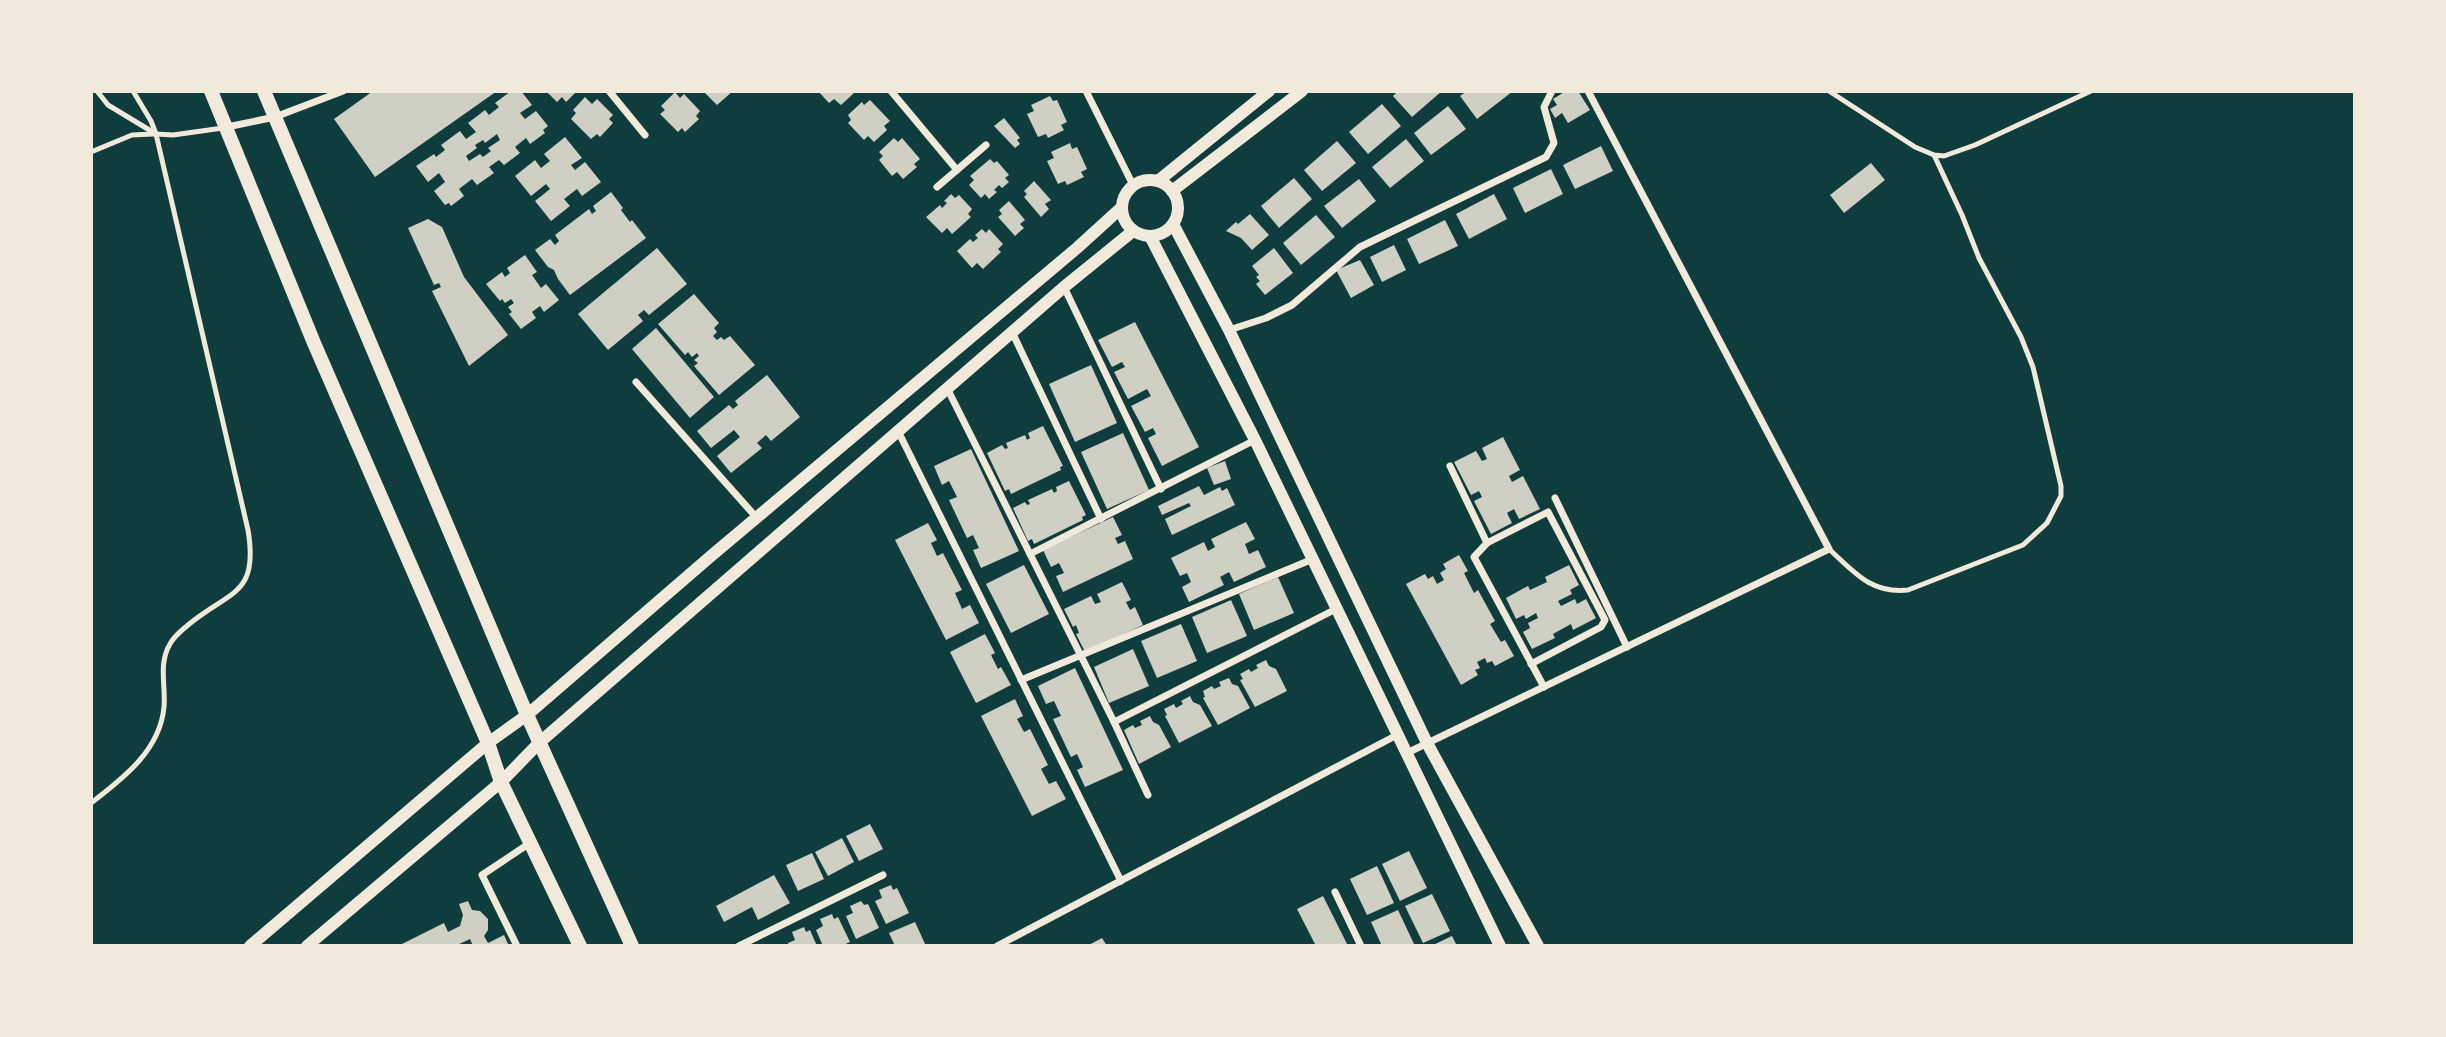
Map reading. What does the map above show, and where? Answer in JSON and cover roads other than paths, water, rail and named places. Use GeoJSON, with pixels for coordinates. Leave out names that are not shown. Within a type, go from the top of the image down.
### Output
{"type":"FeatureCollection","features":[{"type":"Feature","properties":{"kind":"main road"},"geometry":{"type":"LineString","coordinates":[[211,91],[314,343],[488,743],[501,782],[580,946]]}},
{"type":"Feature","properties":{"kind":"main road"},"geometry":{"type":"LineString","coordinates":[[264,91],[527,715],[632,946]]}},
{"type":"Feature","properties":{"kind":"street"},"geometry":{"type":"LineString","coordinates":[[226,127],[275,117],[343,91]]}},
{"type":"Feature","properties":{"kind":"street"},"geometry":{"type":"LineString","coordinates":[[609,91],[645,135]]}},
{"type":"Feature","properties":{"kind":"street"},"geometry":{"type":"LineString","coordinates":[[891,91],[957,170]]}},
{"type":"Feature","properties":{"kind":"street"},"geometry":{"type":"LineString","coordinates":[[1086,91],[1133,185]]}},
{"type":"Feature","properties":{"kind":"street"},"geometry":{"type":"LineString","coordinates":[[1158,181],[1269,91]]}},
{"type":"Feature","properties":{"kind":"street"},"geometry":{"type":"LineString","coordinates":[[1172,191],[1302,91]]}},
{"type":"Feature","properties":{"kind":"street"},"geometry":{"type":"LineString","coordinates":[[1229,330],[1266,318],[1292,305],[1360,247],[1546,157],[1554,143],[1545,107],[1552,91]]}},
{"type":"Feature","properties":{"kind":"street"},"geometry":{"type":"LineString","coordinates":[[1406,753],[1829,549],[1588,91]]}},
{"type":"Feature","properties":{"kind":"street"},"geometry":{"type":"LineString","coordinates":[[937,187],[986,145]]}},
{"type":"Feature","properties":{"kind":"street"},"geometry":{"type":"LineString","coordinates":[[250,946],[488,743],[527,715],[756,517],[1077,248],[1121,208],[1126,191],[1133,185],[1149,179],[1158,181],[1172,191],[1178,208],[1173,224],[1167,230],[1150,236],[1133,231],[1127,225],[1121,208]]}},
{"type":"Feature","properties":{"kind":"street"},"geometry":{"type":"LineString","coordinates":[[1173,224],[1229,330],[1427,743],[1538,946]]}},
{"type":"Feature","properties":{"kind":"street"},"geometry":{"type":"LineString","coordinates":[[307,946],[501,782],[540,742],[947,388],[1133,231]]}},
{"type":"Feature","properties":{"kind":"street"},"geometry":{"type":"LineString","coordinates":[[1150,236],[1255,440],[1500,946]]}},
{"type":"Feature","properties":{"kind":"street"},"geometry":{"type":"LineString","coordinates":[[1064,287],[1161,489]]}},
{"type":"Feature","properties":{"kind":"street"},"geometry":{"type":"LineString","coordinates":[[1012,332],[1101,519]]}},
{"type":"Feature","properties":{"kind":"street"},"geometry":{"type":"LineString","coordinates":[[636,382],[756,517]]}},
{"type":"Feature","properties":{"kind":"street"},"geometry":{"type":"LineString","coordinates":[[947,388],[1081,655],[1148,796]]}},
{"type":"Feature","properties":{"kind":"street"},"geometry":{"type":"LineString","coordinates":[[898,431],[1121,881]]}},
{"type":"Feature","properties":{"kind":"street"},"geometry":{"type":"LineString","coordinates":[[1030,554],[1255,440]]}},
{"type":"Feature","properties":{"kind":"street"},"geometry":{"type":"LineString","coordinates":[[1450,466],[1487,543]]}},
{"type":"Feature","properties":{"kind":"street"},"geometry":{"type":"LineString","coordinates":[[1555,498],[1627,647]]}},
{"type":"Feature","properties":{"kind":"street"},"geometry":{"type":"LineString","coordinates":[[1531,664],[1601,627],[1605,620],[1548,512],[1487,543],[1474,557],[1531,664],[1544,687]]}},
{"type":"Feature","properties":{"kind":"street"},"geometry":{"type":"LineString","coordinates":[[1021,680],[1313,559]]}},
{"type":"Feature","properties":{"kind":"street"},"geometry":{"type":"LineString","coordinates":[[1114,722],[1336,609]]}},
{"type":"Feature","properties":{"kind":"street"},"geometry":{"type":"LineString","coordinates":[[997,946],[1397,735]]}},
{"type":"Feature","properties":{"kind":"street"},"geometry":{"type":"LineString","coordinates":[[517,946],[482,875],[530,843]]}},
{"type":"Feature","properties":{"kind":"street"},"geometry":{"type":"LineString","coordinates":[[739,946],[883,875]]}},
{"type":"Feature","properties":{"kind":"street"},"geometry":{"type":"LineString","coordinates":[[1335,892],[1361,946]]}},
{"type":"Feature","properties":{"kind":"street"},"geometry":{"type":"LineString","coordinates":[[1013,937],[1018,946]]}},
{"type":"Feature","properties":{"kind":"lane"},"geometry":{"type":"LineString","coordinates":[[97,91],[108,105],[156,134]]}},
{"type":"Feature","properties":{"kind":"lane"},"geometry":{"type":"LineString","coordinates":[[91,803],[120,781],[137,763],[158,733],[164,708],[163,664],[167,648],[174,637],[205,610],[232,595],[244,583],[250,570],[251,556],[248,530],[156,134],[133,91]]}},
{"type":"Feature","properties":{"kind":"lane"},"geometry":{"type":"LineString","coordinates":[[1829,91],[1915,147],[1944,156],[1975,145],[2091,91]]}},
{"type":"Feature","properties":{"kind":"lane"},"geometry":{"type":"LineString","coordinates":[[91,152],[132,135],[173,135],[226,127]]}},
{"type":"Feature","properties":{"kind":"lane"},"geometry":{"type":"LineString","coordinates":[[1829,549],[1862,579],[1878,588],[1893,592],[1908,590],[2023,545],[2047,523],[2060,496],[2061,486],[2033,367],[2021,337],[1979,258],[1934,155]]}}]}
